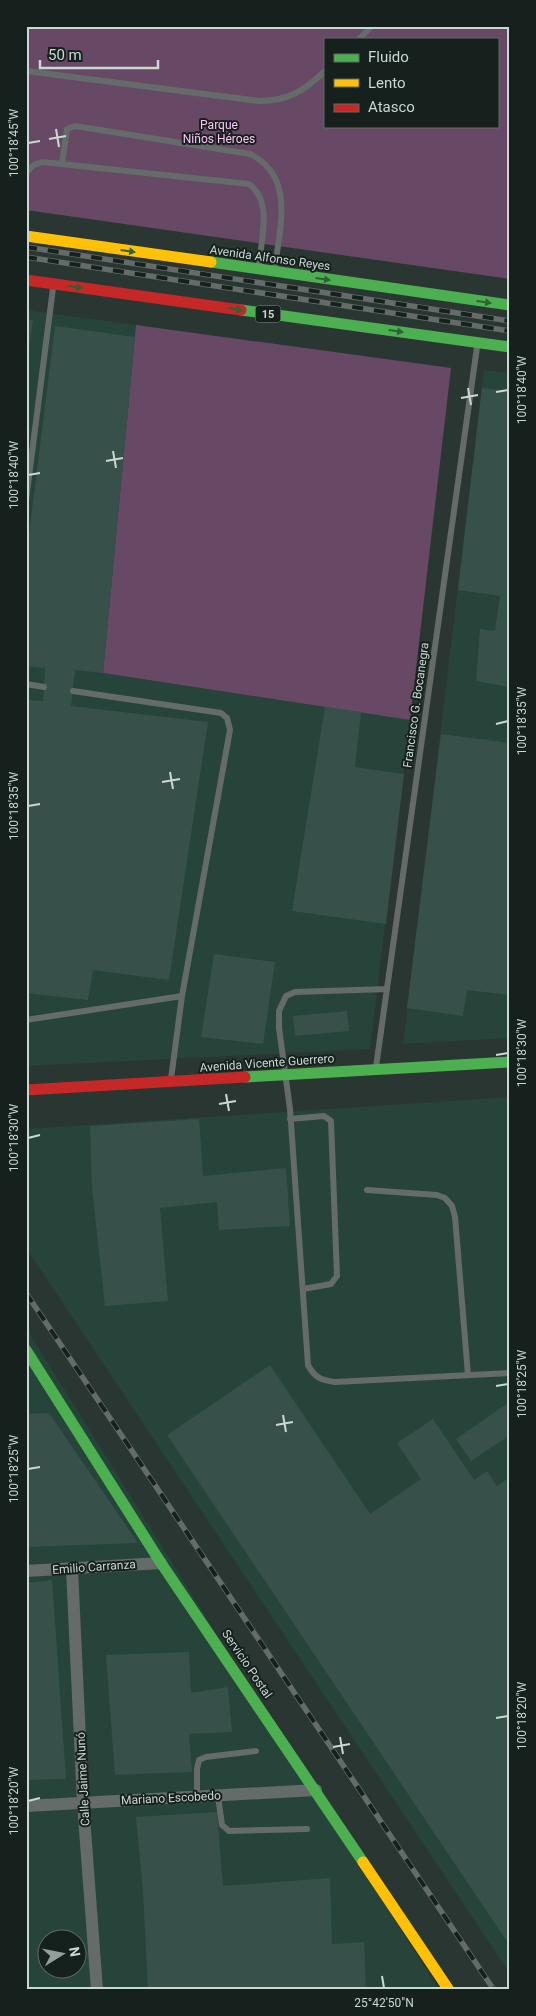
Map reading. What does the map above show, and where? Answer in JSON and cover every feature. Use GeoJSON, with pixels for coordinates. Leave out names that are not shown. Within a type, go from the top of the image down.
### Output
{"type":"FeatureCollection","features":[{"type":"Feature","properties":{"kind":"main road","name":"Avenida Alfonso Reyes"},"geometry":{"type":"LineString","coordinates":[[27,236],[275,273],[506,303]]}},
{"type":"Feature","properties":{"kind":"main road","name":"15"},"geometry":{"type":"LineString","coordinates":[[26,280],[510,347]]}},
{"type":"Feature","properties":{"kind":"main road","name":"Avenida Vicente Guerrero"},"geometry":{"type":"LineString","coordinates":[[26,1090],[510,1062]]}},
{"type":"Feature","properties":{"kind":"main road","name":"Servicio Postal"},"geometry":{"type":"LineString","coordinates":[[26,1350],[162,1563],[449,1990]]}},
{"type":"Feature","properties":{"kind":"street","name":"Emilio Carranza"},"geometry":{"type":"LineString","coordinates":[[26,1571],[162,1563]]}},
{"type":"Feature","properties":{"kind":"street","name":"Calle Jaime Nunó"},"geometry":{"type":"LineString","coordinates":[[72,1569],[84,1803],[97,1990]]}},
{"type":"Feature","properties":{"kind":"street","name":"Mariano Escobedo"},"geometry":{"type":"LineString","coordinates":[[26,1806],[316,1790]]}},
{"type":"Feature","properties":{"kind":"lane"},"geometry":{"type":"LineString","coordinates":[[360,38],[372,26]]}},
{"type":"Feature","properties":{"kind":"lane"},"geometry":{"type":"LineString","coordinates":[[26,71],[259,101],[273,101],[293,96],[306,89],[324,73]]}},
{"type":"Feature","properties":{"kind":"lane"},"geometry":{"type":"LineString","coordinates":[[62,164],[66,129],[75,126],[250,154],[263,160],[274,173],[280,187],[282,204],[275,273]]}},
{"type":"Feature","properties":{"kind":"lane"},"geometry":{"type":"LineString","coordinates":[[26,173],[37,163],[62,164],[248,184],[261,196],[264,206],[258,270]]}},
{"type":"Feature","properties":{"kind":"lane"},"geometry":{"type":"LineString","coordinates":[[26,500],[53,284]]}},
{"type":"Feature","properties":{"kind":"lane","name":"Francisco G. Bocanegra"},"geometry":{"type":"LineString","coordinates":[[376,1070],[478,343]]}},
{"type":"Feature","properties":{"kind":"lane"},"geometry":{"type":"LineString","coordinates":[[26,684],[44,687]]}},
{"type":"Feature","properties":{"kind":"lane"},"geometry":{"type":"LineString","coordinates":[[72,691],[221,713],[227,718],[230,730],[182,996],[170,1083]]}},
{"type":"Feature","properties":{"kind":"lane"},"geometry":{"type":"LineString","coordinates":[[387,989],[308,990],[286,996],[278,1011],[290,1119],[308,1365],[313,1375],[321,1380],[335,1382],[510,1373]]}},
{"type":"Feature","properties":{"kind":"lane"},"geometry":{"type":"LineString","coordinates":[[26,1020],[182,996]]}},
{"type":"Feature","properties":{"kind":"lane"},"geometry":{"type":"LineString","coordinates":[[290,1119],[324,1116],[331,1121],[337,1276],[332,1284],[303,1289]]}},
{"type":"Feature","properties":{"kind":"lane"},"geometry":{"type":"LineString","coordinates":[[367,1190],[437,1195],[445,1198],[452,1206],[457,1236],[468,1375]]}},
{"type":"Feature","properties":{"kind":"lane"},"geometry":{"type":"LineString","coordinates":[[197,1797],[199,1760],[206,1757],[256,1751]]}},
{"type":"Feature","properties":{"kind":"lane"},"geometry":{"type":"LineString","coordinates":[[218,1796],[222,1825],[229,1832],[307,1830]]}},
{"type":"Feature","properties":{"kind":"shaded area"},"geometry":{"type":"Polygon","coordinates":[[[26,310],[136,325],[103,673],[410,720],[370,1049],[26,1066],[26,310]]]}},
{"type":"Feature","properties":{"kind":"shaded area"},"geometry":{"type":"Polygon","coordinates":[[[484,370],[510,373],[510,1038],[403,1044],[484,370]]]}},
{"type":"Feature","properties":{"kind":"shaded area"},"geometry":{"type":"Polygon","coordinates":[[[510,1097],[510,1974],[26,1248],[26,1129],[510,1097]]]}},
{"type":"Feature","properties":{"kind":"shaded area"},"geometry":{"type":"Polygon","coordinates":[[[26,1328],[341,1834],[439,1990],[26,1990],[26,1328]]]}},
{"type":"Feature","properties":{"kind":"green space","name":"Parque Niños Héroes"},"geometry":{"type":"Polygon","coordinates":[[[26,26],[510,26],[510,279],[26,210],[26,26]]]}},
{"type":"Feature","properties":{"kind":"green space"},"geometry":{"type":"Polygon","coordinates":[[[136,325],[451,368],[410,720],[103,673],[136,325]]]}},
{"type":"Feature","properties":{"kind":"building"},"geometry":{"type":"Polygon","coordinates":[[[26,319],[33,320],[27,363],[26,363],[26,319]]]}},
{"type":"Feature","properties":{"kind":"building"},"geometry":{"type":"Polygon","coordinates":[[[55,326],[135,337],[103,673],[75,670],[71,706],[208,722],[169,980],[93,970],[88,1000],[26,993],[26,700],[43,701],[45,668],[26,666],[26,559],[55,326]]]}},
{"type":"Feature","properties":{"kind":"building"},"geometry":{"type":"Polygon","coordinates":[[[482,388],[510,391],[510,687],[476,681],[480,629],[495,631],[500,596],[458,590],[482,388]]]}},
{"type":"Feature","properties":{"kind":"building"},"geometry":{"type":"Polygon","coordinates":[[[325,707],[361,712],[355,767],[404,774],[386,924],[292,911],[325,707]]]}},
{"type":"Feature","properties":{"kind":"building"},"geometry":{"type":"Polygon","coordinates":[[[441,734],[510,743],[510,995],[467,990],[463,1016],[407,1008],[441,734]]]}},
{"type":"Feature","properties":{"kind":"building"},"geometry":{"type":"Polygon","coordinates":[[[214,954],[275,962],[263,1044],[201,1037],[214,954]]]}},
{"type":"Feature","properties":{"kind":"building"},"geometry":{"type":"Polygon","coordinates":[[[347,1011],[349,1031],[295,1036],[293,1016],[347,1011]]]}},
{"type":"Feature","properties":{"kind":"building"},"geometry":{"type":"Polygon","coordinates":[[[199,1119],[203,1176],[286,1168],[290,1226],[219,1230],[217,1202],[160,1208],[168,1301],[105,1306],[92,1188],[90,1126],[199,1119]]]}},
{"type":"Feature","properties":{"kind":"building"},"geometry":{"type":"Polygon","coordinates":[[[270,1365],[370,1514],[421,1479],[397,1443],[433,1419],[474,1480],[487,1471],[497,1486],[510,1477],[510,1946],[167,1435],[270,1365]]]}},
{"type":"Feature","properties":{"kind":"building"},"geometry":{"type":"Polygon","coordinates":[[[508,1403],[510,1435],[471,1461],[456,1439],[508,1403]]]}},
{"type":"Feature","properties":{"kind":"building"},"geometry":{"type":"Polygon","coordinates":[[[49,1413],[138,1543],[26,1547],[26,1414],[49,1413]]]}},
{"type":"Feature","properties":{"kind":"building"},"geometry":{"type":"Polygon","coordinates":[[[52,1580],[66,1779],[26,1780],[26,1583],[52,1580]]]}},
{"type":"Feature","properties":{"kind":"building"},"geometry":{"type":"Polygon","coordinates":[[[189,1652],[191,1693],[228,1687],[232,1732],[189,1734],[192,1772],[115,1775],[106,1655],[189,1652]]]}},
{"type":"Feature","properties":{"kind":"building"},"geometry":{"type":"Polygon","coordinates":[[[217,1812],[223,1886],[330,1878],[332,1944],[364,1942],[366,1990],[148,1990],[143,1891],[136,1817],[217,1812]]]}},
{"type":"Feature","properties":{"kind":"railway"},"geometry":{"type":"LineString","coordinates":[[26,247],[510,321]]}},
{"type":"Feature","properties":{"kind":"railway"},"geometry":{"type":"LineString","coordinates":[[26,257],[510,331]]}},
{"type":"Feature","properties":{"kind":"railway"},"geometry":{"type":"LineString","coordinates":[[26,1293],[494,1990]]}},
{"type":"Feature","properties":{"kind":"traffic: fast"},"geometry":{"type":"LineString","coordinates":[[211,262],[510,305]]}},
{"type":"Feature","properties":{"kind":"traffic: fast"},"geometry":{"type":"LineString","coordinates":[[241,310],[510,347]]}},
{"type":"Feature","properties":{"kind":"traffic: fast"},"geometry":{"type":"LineString","coordinates":[[245,1077],[510,1062]]}},
{"type":"Feature","properties":{"kind":"traffic: fast"},"geometry":{"type":"LineString","coordinates":[[26,1350],[161,1563],[363,1862]]}},
{"type":"Feature","properties":{"kind":"traffic: slow"},"geometry":{"type":"LineString","coordinates":[[26,236],[211,262]]}},
{"type":"Feature","properties":{"kind":"traffic: slow"},"geometry":{"type":"LineString","coordinates":[[363,1862],[449,1990]]}},
{"type":"Feature","properties":{"kind":"traffic: jam"},"geometry":{"type":"LineString","coordinates":[[26,280],[241,310]]}},
{"type":"Feature","properties":{"kind":"traffic: jam"},"geometry":{"type":"LineString","coordinates":[[26,1090],[245,1077]]}}]}
